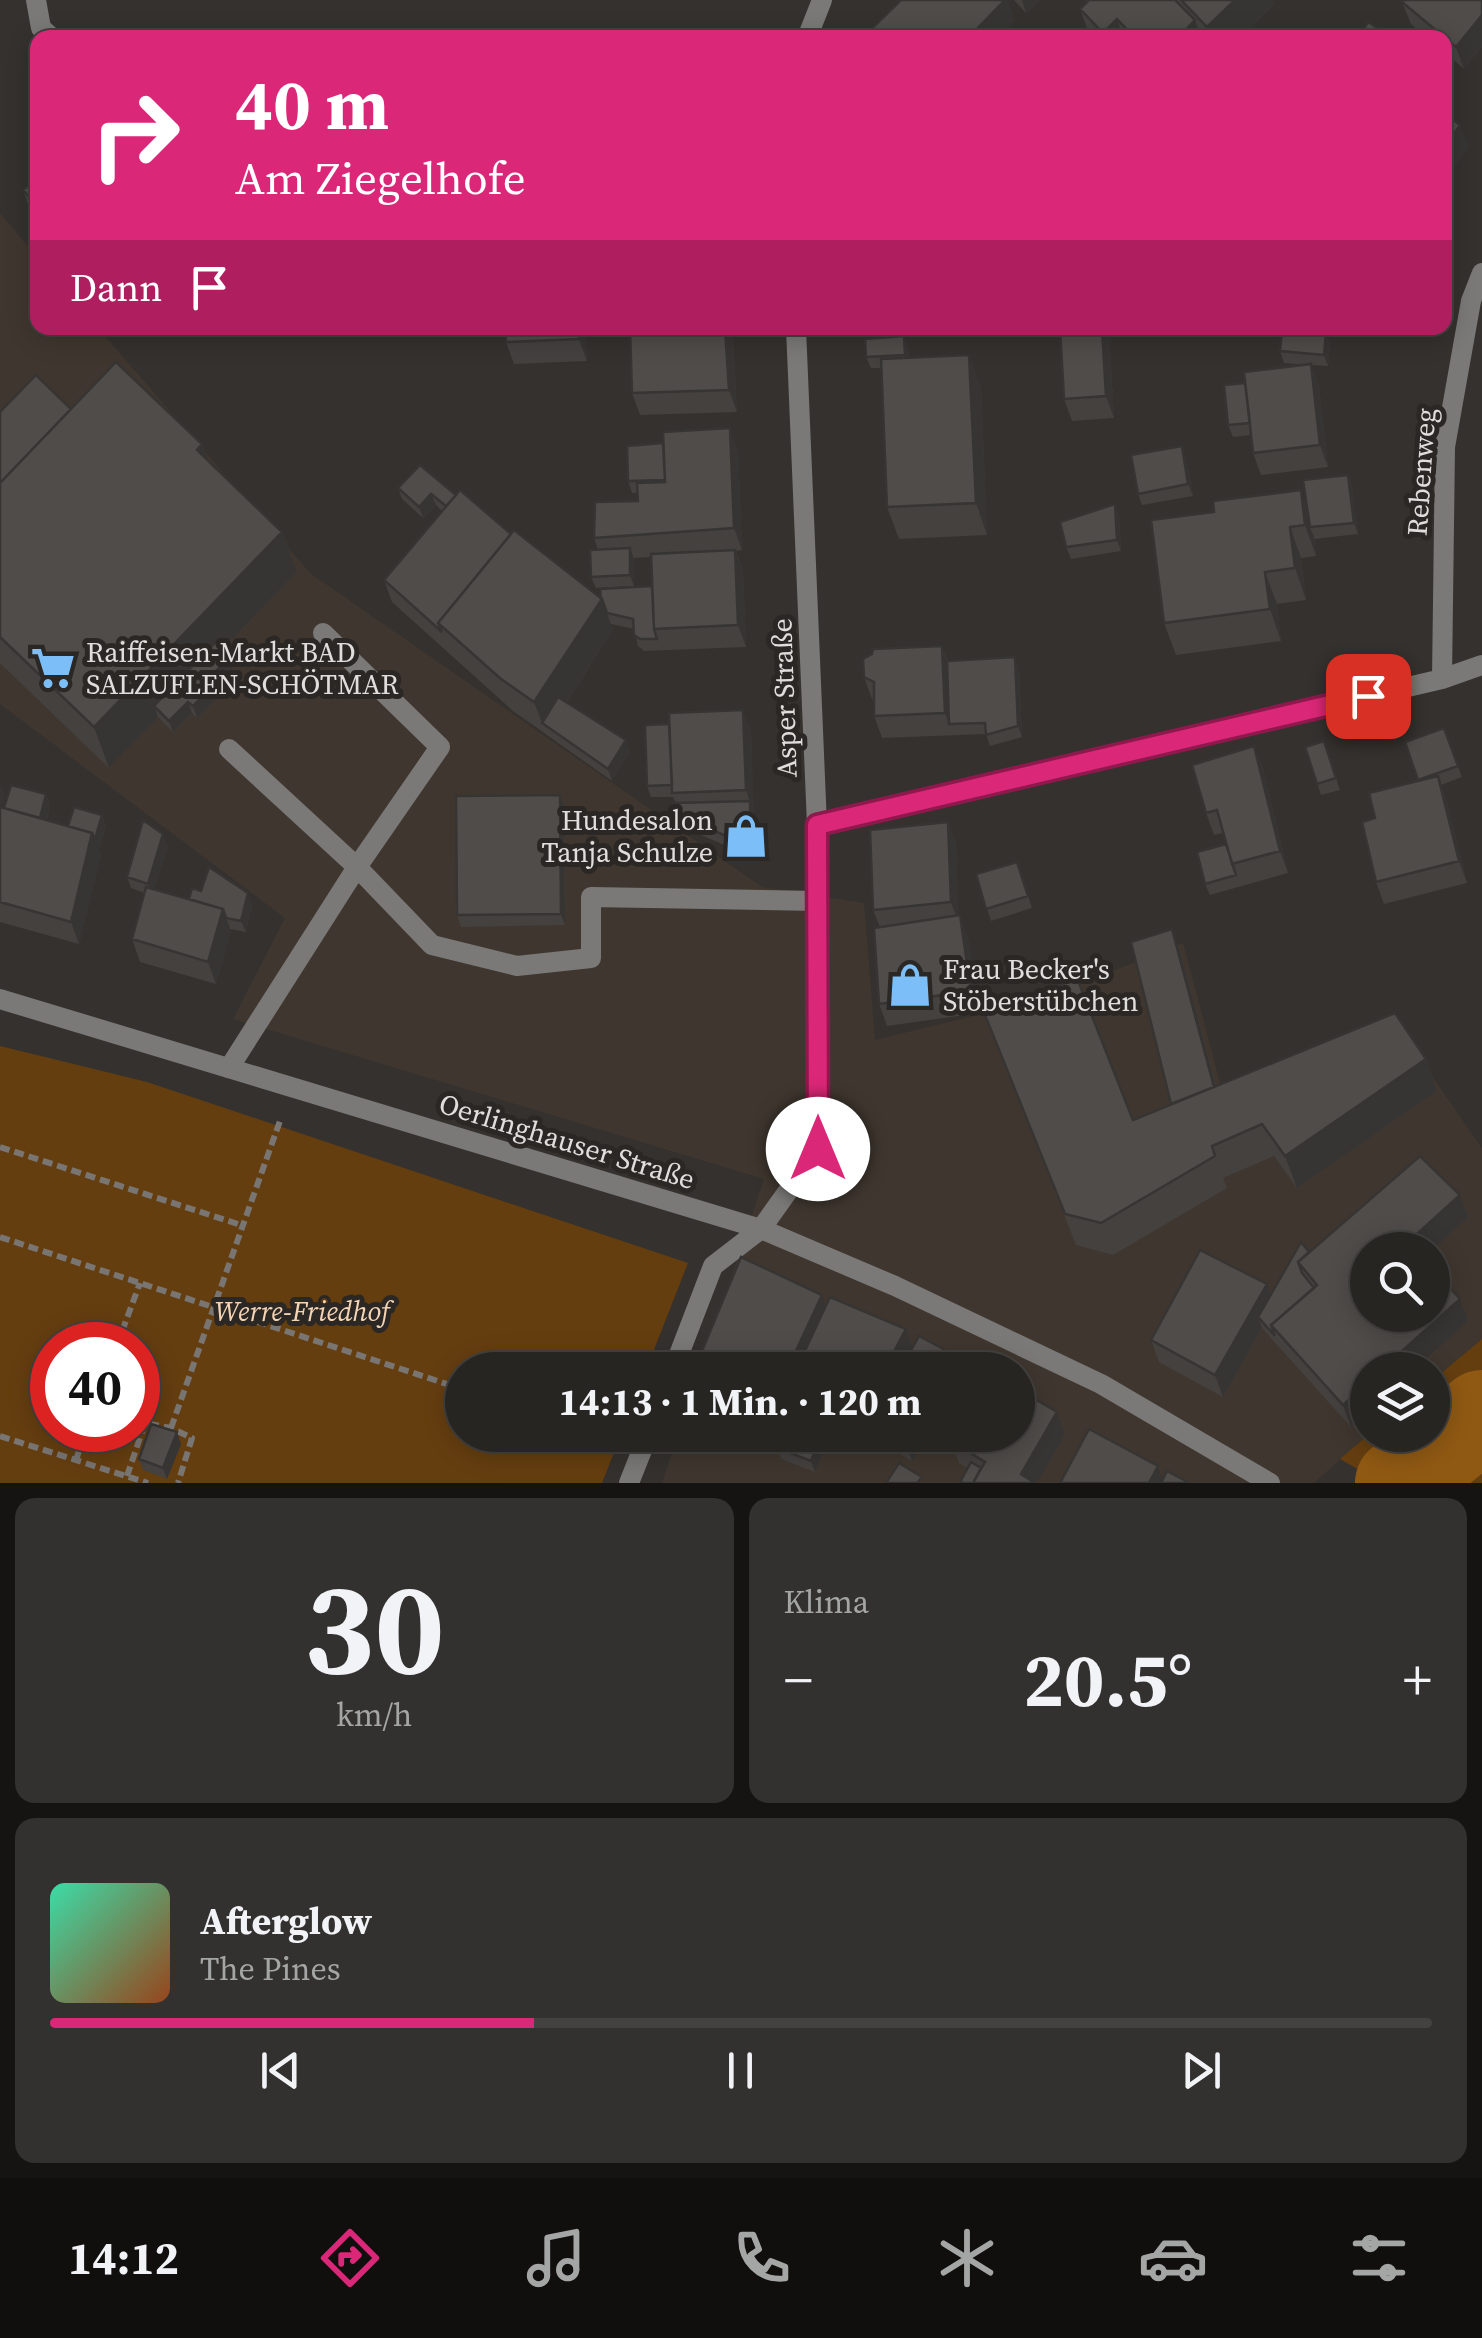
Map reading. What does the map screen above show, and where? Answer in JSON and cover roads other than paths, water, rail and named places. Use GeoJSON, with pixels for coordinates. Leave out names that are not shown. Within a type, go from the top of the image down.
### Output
{"type":"FeatureCollection","features":[{"type":"Feature","properties":{"kind":"street"},"geometry":{"type":"LineString","coordinates":[[36,0],[43,30]]}},
{"type":"Feature","properties":{"kind":"street"},"geometry":{"type":"LineString","coordinates":[[809,30],[822,0]]}},
{"type":"Feature","properties":{"kind":"street","name":"Rebenweg"},"geometry":{"type":"LineString","coordinates":[[1442,680],[1445,447],[1471,302],[1482,273]]}},
{"type":"Feature","properties":{"kind":"street","name":"Asper Straße"},"geometry":{"type":"LineString","coordinates":[[680,1352],[713,1266],[762,1228],[818,1149],[817,825],[796,335]]}},
{"type":"Feature","properties":{"kind":"street"},"geometry":{"type":"LineString","coordinates":[[229,1068],[357,867],[440,747],[324,633]]}},
{"type":"Feature","properties":{"kind":"street"},"geometry":{"type":"LineString","coordinates":[[817,825],[1442,680],[1482,665]]}},
{"type":"Feature","properties":{"kind":"street"},"geometry":{"type":"LineString","coordinates":[[229,749],[357,867],[432,944],[517,966],[591,958],[592,897],[819,901]]}},
{"type":"Feature","properties":{"kind":"street","name":"Oerlinghauser Straße"},"geometry":{"type":"LineString","coordinates":[[0,999],[762,1228],[1101,1384],[1270,1483]]}},
{"type":"Feature","properties":{"kind":"street"},"geometry":{"type":"LineString","coordinates":[[629,1483],[641,1452]]}},
{"type":"Feature","properties":{"kind":"waterway"},"geometry":{"type":"LineString","coordinates":[[1400,1483],[1482,1415]]}},
{"type":"Feature","properties":{"kind":"place","name":"Raiffeisen-Markt BAD SALZUFLEN-SCHÖTMAR"},"geometry":{"type":"Point","coordinates":[53,668]}},
{"type":"Feature","properties":{"kind":"place","name":"Hundesalon Tanja Schulze"},"geometry":{"type":"Point","coordinates":[746,836]}},
{"type":"Feature","properties":{"kind":"place","name":"Frau Becker's Stöberstübchen"},"geometry":{"type":"Point","coordinates":[910,985]}},
{"type":"Feature","properties":{"kind":"park label","name":"Werre-Friedhof"},"geometry":{"type":"Point","coordinates":[302,1311]}}]}
